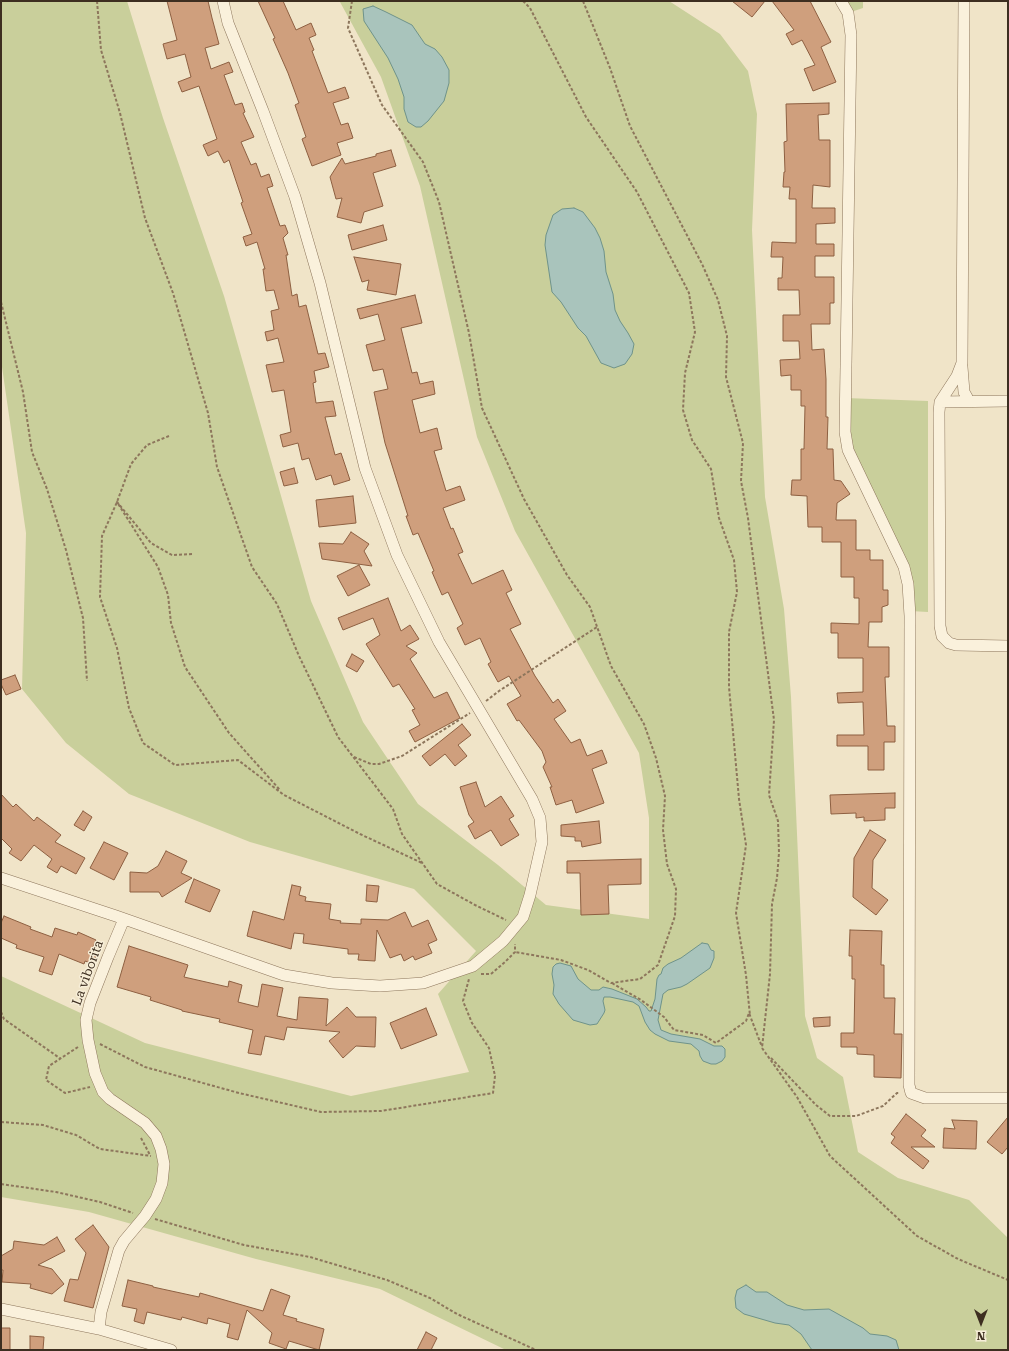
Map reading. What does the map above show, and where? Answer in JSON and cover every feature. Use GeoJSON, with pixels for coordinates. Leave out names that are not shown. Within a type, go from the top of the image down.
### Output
{"type":"FeatureCollection","features":[{"type":"Feature","properties":{"kind":"street"},"geometry":{"type":"LineString","coordinates":[[1,878],[284,975],[332,983],[380,986],[423,983],[473,966],[503,941],[523,917],[537,870],[542,842],[540,818],[532,799],[439,642],[397,555],[365,468],[320,283],[295,197],[264,111],[228,23],[223,1]]}},
{"type":"Feature","properties":{"kind":"street"},"geometry":{"type":"LineString","coordinates":[[842,1],[848,13],[851,35],[846,432],[848,450],[904,567],[908,584],[910,616],[909,1085],[911,1093],[925,1098],[1008,1098]]}},
{"type":"Feature","properties":{"kind":"street"},"geometry":{"type":"LineString","coordinates":[[964,1],[962,363],[964,392],[969,401]]}},
{"type":"Feature","properties":{"kind":"street"},"geometry":{"type":"LineString","coordinates":[[962,363],[957,376],[940,402],[938,412],[940,626],[942,636],[949,643],[956,645],[1008,646]]}},
{"type":"Feature","properties":{"kind":"street"},"geometry":{"type":"LineString","coordinates":[[940,402],[1008,401]]}},
{"type":"Feature","properties":{"kind":"street","name":"La viborita"},"geometry":{"type":"LineString","coordinates":[[99,1329],[101,1312],[119,1250],[124,1241],[145,1216],[156,1199],[162,1183],[164,1164],[161,1149],[156,1136],[145,1123],[110,1099],[103,1092],[95,1073],[88,1037],[86,1020],[90,1003],[124,920]]}},
{"type":"Feature","properties":{"kind":"street"},"geometry":{"type":"LineString","coordinates":[[1,1309],[99,1329],[171,1350]]}},
{"type":"Feature","properties":{"kind":"path"},"geometry":{"type":"LineString","coordinates":[[97,1],[101,50],[120,113],[145,218],[173,293],[208,413],[217,467],[252,567],[277,604],[299,656],[338,737],[393,809],[402,834],[437,884],[516,925]]}},
{"type":"Feature","properties":{"kind":"path"},"geometry":{"type":"LineString","coordinates":[[352,1],[348,28],[378,98],[423,162],[439,202],[469,333],[482,408],[524,499],[567,575],[590,607],[612,666],[644,724],[656,758],[665,796],[663,830],[667,864],[676,889],[675,916],[658,965],[640,979],[611,983]]}},
{"type":"Feature","properties":{"kind":"path"},"geometry":{"type":"LineString","coordinates":[[523,1],[530,8],[586,117],[637,192],[689,293],[695,332],[685,373],[683,410],[692,440],[711,469],[719,518],[734,560],[737,592],[729,632],[729,687],[739,799],[746,845],[736,913],[746,975],[750,1016],[763,1050],[797,1097],[830,1156],[917,1236],[958,1260],[1008,1280]]}},
{"type":"Feature","properties":{"kind":"path"},"geometry":{"type":"LineString","coordinates":[[583,1],[610,68],[630,126],[702,264],[718,300],[727,336],[726,378],[743,443],[740,481],[749,526],[774,720],[769,795],[778,821],[779,852],[778,878],[772,904],[770,974],[763,1050],[806,1096],[830,1116],[856,1116],[883,1106],[897,1093],[911,1093]]}},
{"type":"Feature","properties":{"kind":"path"},"geometry":{"type":"LineString","coordinates":[[1,302],[23,392],[32,452],[47,489],[66,550],[83,618],[87,681]]}},
{"type":"Feature","properties":{"kind":"path"},"geometry":{"type":"LineString","coordinates":[[169,436],[147,445],[131,464],[117,502],[102,536],[100,597],[117,648],[129,708],[143,743],[174,765],[238,760],[284,794],[360,834],[423,864]]}},
{"type":"Feature","properties":{"kind":"path"},"geometry":{"type":"LineString","coordinates":[[117,502],[158,567],[168,595],[171,623],[185,667],[230,734],[284,794]]}},
{"type":"Feature","properties":{"kind":"path"},"geometry":{"type":"LineString","coordinates":[[117,502],[151,543],[172,555],[192,554]]}},
{"type":"Feature","properties":{"kind":"path"},"geometry":{"type":"LineString","coordinates":[[515,952],[561,960],[588,970],[641,1000],[664,1017],[674,1030],[703,1035],[716,1043],[746,1021],[749,1013],[750,1016]]}},
{"type":"Feature","properties":{"kind":"path"},"geometry":{"type":"LineString","coordinates":[[88,1037],[145,1067],[321,1112],[381,1111],[493,1093],[495,1076],[489,1048],[472,1024],[463,1001],[470,974]]}},
{"type":"Feature","properties":{"kind":"path"},"geometry":{"type":"LineString","coordinates":[[1,1012],[4,1019],[61,1059]]}},
{"type":"Feature","properties":{"kind":"path"},"geometry":{"type":"LineString","coordinates":[[79,1047],[49,1066],[46,1080],[65,1092],[93,1087]]}},
{"type":"Feature","properties":{"kind":"path"},"geometry":{"type":"LineString","coordinates":[[1,1122],[43,1125],[76,1135],[100,1149],[151,1156]]}},
{"type":"Feature","properties":{"kind":"path"},"geometry":{"type":"LineString","coordinates":[[140,1135],[151,1156],[152,1163]]}},
{"type":"Feature","properties":{"kind":"path"},"geometry":{"type":"LineString","coordinates":[[1,1184],[56,1192],[100,1202],[136,1214],[131,1217]]}},
{"type":"Feature","properties":{"kind":"path"},"geometry":{"type":"LineString","coordinates":[[145,1216],[244,1245],[310,1257],[388,1280],[430,1298],[457,1314],[536,1350]]}},
{"type":"Feature","properties":{"kind":"green space"},"geometry":{"type":"Polygon","coordinates":[[[1,1],[127,1],[163,118],[224,296],[311,601],[363,722],[418,804],[498,865],[546,905],[649,919],[649,818],[639,753],[515,531],[477,437],[420,186],[381,77],[340,2],[669,1],[720,34],[748,71],[757,114],[752,230],[765,497],[784,609],[791,697],[805,1016],[817,1058],[843,1077],[858,1152],[898,1178],[969,1200],[1008,1238],[1008,1350],[506,1350],[380,1289],[256,1259],[89,1212],[1,1197],[1,976],[145,1043],[351,1096],[469,1072],[438,994],[476,951],[414,889],[250,842],[129,794],[66,743],[22,689],[26,533],[1,360],[1,1]]]}},
{"type":"Feature","properties":{"kind":"green space"},"geometry":{"type":"Polygon","coordinates":[[[841,1],[863,1],[863,8],[848,13],[841,1]]]}},
{"type":"Feature","properties":{"kind":"green space"},"geometry":{"type":"Polygon","coordinates":[[[845,398],[928,401],[928,612],[910,611],[908,584],[848,450],[845,398]]]}},
{"type":"Feature","properties":{"kind":"water"},"geometry":{"type":"Polygon","coordinates":[[[373,6],[412,25],[425,44],[435,49],[442,57],[449,70],[449,83],[444,101],[428,121],[421,127],[416,127],[408,122],[404,109],[404,97],[398,79],[388,58],[364,21],[363,9],[373,6]]]}},
{"type":"Feature","properties":{"kind":"water"},"geometry":{"type":"Polygon","coordinates":[[[574,208],[583,212],[595,228],[600,238],[604,251],[606,272],[613,294],[615,310],[634,344],[632,354],[625,364],[614,368],[601,363],[586,336],[578,328],[561,302],[552,292],[545,245],[546,235],[553,215],[562,209],[574,208]]]}},
{"type":"Feature","properties":{"kind":"water"},"geometry":{"type":"Polygon","coordinates":[[[702,943],[708,944],[711,950],[714,951],[714,958],[710,968],[687,984],[668,990],[663,994],[658,1020],[661,1030],[671,1034],[700,1039],[714,1046],[722,1046],[725,1049],[725,1057],[722,1061],[716,1064],[703,1061],[699,1051],[691,1044],[669,1041],[655,1034],[650,1030],[645,1022],[639,1006],[633,1002],[604,997],[604,1013],[597,1024],[590,1025],[573,1020],[559,1004],[553,994],[553,967],[560,963],[571,966],[578,979],[591,990],[599,990],[603,987],[612,989],[637,999],[649,1011],[651,1011],[655,999],[657,979],[663,968],[681,958],[702,943]]]}},
{"type":"Feature","properties":{"kind":"water"},"geometry":{"type":"Polygon","coordinates":[[[746,1285],[756,1292],[767,1292],[787,1305],[804,1310],[829,1309],[863,1328],[870,1334],[887,1336],[896,1340],[899,1350],[812,1350],[801,1334],[789,1325],[775,1323],[744,1314],[736,1308],[735,1298],[737,1290],[746,1285]]]}},
{"type":"Feature","properties":{"kind":"building"},"geometry":{"type":"Polygon","coordinates":[[[167,1],[208,1],[219,44],[205,48],[211,69],[229,62],[233,72],[224,75],[235,105],[242,103],[245,112],[243,113],[254,137],[241,142],[251,165],[256,163],[261,177],[269,174],[273,186],[267,188],[280,226],[285,225],[288,233],[283,238],[288,255],[286,255],[292,296],[297,294],[299,307],[306,305],[318,354],[325,353],[329,367],[314,371],[316,382],[313,383],[316,403],[333,401],[336,416],[325,417],[335,455],[341,453],[350,480],[334,485],[331,475],[316,480],[309,458],[302,460],[298,443],[283,447],[280,435],[291,432],[284,390],[272,392],[266,365],[284,362],[278,338],[267,341],[265,332],[274,330],[271,311],[279,309],[274,290],[266,291],[263,269],[265,269],[257,242],[246,246],[243,237],[252,234],[241,203],[243,202],[229,160],[224,163],[218,151],[208,156],[203,145],[217,139],[199,86],[182,92],[178,82],[191,77],[185,54],[167,59],[163,44],[177,40],[167,1]]]}},
{"type":"Feature","properties":{"kind":"building"},"geometry":{"type":"Polygon","coordinates":[[[258,1],[283,1],[296,30],[311,23],[316,35],[309,38],[314,50],[312,51],[328,93],[345,87],[349,98],[333,103],[341,125],[348,123],[353,138],[337,143],[341,155],[312,166],[302,139],[306,137],[295,105],[299,103],[273,39],[275,38],[258,1]]]}},
{"type":"Feature","properties":{"kind":"building"},"geometry":{"type":"Polygon","coordinates":[[[732,1],[765,1],[752,17],[732,1]]]}},
{"type":"Feature","properties":{"kind":"building"},"geometry":{"type":"Polygon","coordinates":[[[772,1],[810,1],[831,42],[821,47],[836,82],[813,91],[804,69],[815,65],[802,40],[792,45],[786,34],[794,30],[772,1]]]}},
{"type":"Feature","properties":{"kind":"building"},"geometry":{"type":"Polygon","coordinates":[[[829,103],[829,114],[818,115],[819,140],[830,140],[830,187],[813,185],[812,208],[835,208],[835,223],[816,224],[816,244],[834,244],[834,256],[815,256],[815,277],[834,277],[834,303],[830,303],[830,324],[811,324],[812,350],[824,349],[826,417],[828,417],[827,449],[833,449],[834,480],[841,481],[850,494],[837,503],[836,520],[856,520],[856,550],[870,550],[870,560],[883,560],[883,590],[888,590],[888,605],[882,607],[882,622],[869,622],[868,647],[889,647],[889,677],[885,677],[887,726],[895,726],[895,742],[884,742],[884,770],[868,770],[868,746],[837,746],[837,735],[864,735],[863,702],[838,703],[837,693],[863,692],[863,658],[838,658],[838,633],[831,633],[831,623],[859,624],[859,598],[854,598],[854,577],[841,577],[841,542],[822,542],[822,527],[808,527],[807,496],[791,495],[792,480],[801,480],[801,449],[804,449],[805,406],[801,406],[801,390],[791,390],[791,375],[781,376],[780,360],[800,359],[799,341],[783,341],[783,315],[800,315],[799,290],[778,290],[778,278],[782,278],[783,257],[771,257],[772,242],[796,243],[796,199],[789,199],[790,187],[783,187],[785,172],[784,142],[787,141],[786,104],[829,103]]]}},
{"type":"Feature","properties":{"kind":"building"},"geometry":{"type":"Polygon","coordinates":[[[391,150],[396,166],[373,173],[383,206],[364,212],[361,223],[337,217],[342,198],[336,199],[330,177],[342,158],[345,164],[376,156],[376,154],[391,150]]]}},
{"type":"Feature","properties":{"kind":"building"},"geometry":{"type":"Polygon","coordinates":[[[383,225],[387,240],[352,250],[348,235],[383,225]]]}},
{"type":"Feature","properties":{"kind":"building"},"geometry":{"type":"Polygon","coordinates":[[[354,257],[401,264],[396,295],[367,290],[369,280],[362,282],[354,257]]]}},
{"type":"Feature","properties":{"kind":"building"},"geometry":{"type":"Polygon","coordinates":[[[415,295],[422,323],[401,328],[412,373],[417,372],[420,384],[433,381],[435,394],[412,400],[420,433],[437,428],[442,449],[434,451],[446,491],[460,486],[465,500],[443,508],[451,529],[453,528],[463,552],[458,554],[472,584],[503,570],[512,590],[506,593],[521,624],[510,629],[535,676],[553,703],[558,699],[566,711],[554,719],[571,743],[580,739],[587,756],[602,750],[607,763],[592,769],[604,803],[576,813],[572,800],[556,805],[550,787],[552,787],[543,767],[546,762],[542,751],[519,720],[517,721],[507,704],[521,696],[509,676],[498,682],[488,664],[491,662],[480,638],[465,645],[457,628],[463,624],[448,592],[442,595],[432,572],[434,571],[418,533],[413,535],[406,516],[408,516],[385,443],[374,392],[388,389],[383,369],[373,371],[366,345],[385,340],[378,314],[360,319],[357,309],[415,295]]]}},
{"type":"Feature","properties":{"kind":"building"},"geometry":{"type":"Polygon","coordinates":[[[294,468],[298,483],[284,486],[280,472],[294,468]]]}},
{"type":"Feature","properties":{"kind":"building"},"geometry":{"type":"Polygon","coordinates":[[[353,496],[356,523],[319,527],[316,500],[353,496]]]}},
{"type":"Feature","properties":{"kind":"building"},"geometry":{"type":"Polygon","coordinates":[[[351,532],[369,544],[364,551],[372,566],[322,559],[319,543],[343,544],[351,532]]]}},
{"type":"Feature","properties":{"kind":"building"},"geometry":{"type":"Polygon","coordinates":[[[359,565],[370,585],[348,596],[337,576],[359,565]]]}},
{"type":"Feature","properties":{"kind":"building"},"geometry":{"type":"Polygon","coordinates":[[[388,598],[401,631],[410,625],[419,639],[406,646],[417,653],[410,659],[434,698],[447,692],[460,718],[415,742],[409,731],[420,725],[412,710],[415,709],[399,684],[393,687],[366,644],[380,635],[373,618],[343,630],[338,618],[388,598]]]}},
{"type":"Feature","properties":{"kind":"building"},"geometry":{"type":"Polygon","coordinates":[[[352,654],[364,661],[357,672],[346,666],[352,654]]]}},
{"type":"Feature","properties":{"kind":"building"},"geometry":{"type":"Polygon","coordinates":[[[15,675],[21,689],[6,695],[1,684],[1,680],[15,675]]]}},
{"type":"Feature","properties":{"kind":"building"},"geometry":{"type":"Polygon","coordinates":[[[462,724],[471,735],[458,745],[467,756],[455,766],[445,754],[430,766],[422,756],[462,724]]]}},
{"type":"Feature","properties":{"kind":"building"},"geometry":{"type":"Polygon","coordinates":[[[476,782],[485,807],[501,796],[514,816],[509,819],[519,835],[501,846],[491,830],[475,839],[468,826],[474,822],[469,815],[460,787],[476,782]]]}},
{"type":"Feature","properties":{"kind":"building"},"geometry":{"type":"Polygon","coordinates":[[[895,793],[895,808],[885,808],[885,820],[864,821],[864,817],[856,818],[856,813],[831,814],[830,795],[895,793]]]}},
{"type":"Feature","properties":{"kind":"building"},"geometry":{"type":"Polygon","coordinates":[[[1,794],[13,807],[16,804],[34,821],[37,817],[61,835],[55,842],[85,858],[76,874],[61,866],[57,873],[47,867],[52,859],[34,845],[21,861],[9,853],[12,849],[1,838],[1,794]]]}},
{"type":"Feature","properties":{"kind":"building"},"geometry":{"type":"Polygon","coordinates":[[[83,811],[92,817],[84,831],[74,825],[83,811]]]}},
{"type":"Feature","properties":{"kind":"building"},"geometry":{"type":"Polygon","coordinates":[[[599,821],[601,843],[582,847],[581,841],[575,841],[575,837],[561,836],[561,825],[599,821]]]}},
{"type":"Feature","properties":{"kind":"building"},"geometry":{"type":"Polygon","coordinates":[[[870,830],[886,840],[873,860],[872,888],[888,900],[876,915],[853,897],[854,858],[870,830]]]}},
{"type":"Feature","properties":{"kind":"building"},"geometry":{"type":"Polygon","coordinates":[[[104,842],[128,853],[114,880],[90,868],[104,842]]]}},
{"type":"Feature","properties":{"kind":"building"},"geometry":{"type":"Polygon","coordinates":[[[166,851],[187,861],[181,873],[192,878],[162,897],[159,892],[130,892],[130,872],[147,873],[158,866],[166,851]]]}},
{"type":"Feature","properties":{"kind":"building"},"geometry":{"type":"Polygon","coordinates":[[[641,859],[641,884],[608,885],[609,914],[581,915],[580,873],[567,873],[567,861],[641,859]]]}},
{"type":"Feature","properties":{"kind":"building"},"geometry":{"type":"Polygon","coordinates":[[[194,879],[220,890],[210,912],[185,902],[194,879]]]}},
{"type":"Feature","properties":{"kind":"building"},"geometry":{"type":"Polygon","coordinates":[[[292,885],[301,887],[299,895],[306,897],[305,901],[331,904],[329,919],[341,921],[340,923],[361,924],[361,919],[388,920],[405,912],[412,927],[428,920],[437,940],[428,944],[432,953],[415,960],[413,956],[404,961],[401,954],[390,958],[377,930],[375,961],[358,960],[359,954],[348,954],[348,949],[303,943],[304,934],[294,933],[291,949],[247,936],[253,911],[284,920],[292,885]]]}},
{"type":"Feature","properties":{"kind":"building"},"geometry":{"type":"Polygon","coordinates":[[[367,885],[379,886],[377,902],[366,901],[367,885]]]}},
{"type":"Feature","properties":{"kind":"building"},"geometry":{"type":"Polygon","coordinates":[[[4,916],[31,927],[30,929],[52,937],[55,928],[77,935],[78,932],[96,940],[91,952],[97,954],[93,964],[85,961],[84,964],[59,954],[52,975],[39,971],[44,957],[16,948],[17,945],[1,938],[1,923],[4,916]]]}},
{"type":"Feature","properties":{"kind":"building"},"geometry":{"type":"Polygon","coordinates":[[[850,930],[882,931],[881,965],[884,965],[884,998],[895,998],[894,1034],[902,1034],[901,1078],[874,1077],[874,1055],[857,1054],[857,1047],[841,1047],[841,1033],[854,1033],[855,979],[852,979],[852,956],[849,956],[850,930]]]}},
{"type":"Feature","properties":{"kind":"building"},"geometry":{"type":"Polygon","coordinates":[[[129,946],[188,965],[184,977],[228,987],[229,981],[242,985],[238,1002],[258,1007],[262,984],[283,988],[277,1016],[297,1020],[299,997],[328,999],[326,1026],[347,1007],[356,1017],[376,1017],[375,1047],[356,1046],[343,1058],[329,1041],[340,1032],[287,1027],[284,1040],[265,1036],[261,1055],[248,1053],[253,1030],[219,1022],[220,1019],[182,1011],[150,1000],[151,997],[117,987],[129,946]]]}},
{"type":"Feature","properties":{"kind":"building"},"geometry":{"type":"Polygon","coordinates":[[[426,1008],[437,1035],[401,1049],[390,1023],[426,1008]]]}},
{"type":"Feature","properties":{"kind":"building"},"geometry":{"type":"Polygon","coordinates":[[[830,1017],[830,1026],[814,1027],[813,1018],[830,1017]]]}},
{"type":"Feature","properties":{"kind":"building"},"geometry":{"type":"Polygon","coordinates":[[[906,1114],[926,1130],[921,1136],[935,1147],[911,1147],[929,1161],[923,1169],[891,1143],[895,1137],[891,1134],[906,1114]]]}},
{"type":"Feature","properties":{"kind":"building"},"geometry":{"type":"Polygon","coordinates":[[[1008,1117],[1008,1147],[1002,1154],[987,1142],[1008,1117]]]}},
{"type":"Feature","properties":{"kind":"building"},"geometry":{"type":"Polygon","coordinates":[[[952,1120],[977,1121],[976,1149],[943,1148],[944,1128],[955,1129],[952,1120]]]}},
{"type":"Feature","properties":{"kind":"building"},"geometry":{"type":"Polygon","coordinates":[[[93,1225],[109,1247],[93,1308],[64,1301],[70,1279],[78,1280],[86,1253],[75,1239],[93,1225]]]}},
{"type":"Feature","properties":{"kind":"building"},"geometry":{"type":"Polygon","coordinates":[[[57,1237],[65,1251],[38,1265],[52,1269],[64,1284],[52,1294],[30,1288],[31,1284],[2,1282],[3,1270],[1,1270],[1,1256],[13,1249],[14,1241],[44,1245],[57,1237]]]}},
{"type":"Feature","properties":{"kind":"building"},"geometry":{"type":"Polygon","coordinates":[[[128,1280],[199,1297],[200,1293],[263,1311],[271,1289],[290,1296],[283,1315],[297,1319],[296,1321],[324,1329],[319,1350],[289,1341],[286,1349],[269,1343],[272,1333],[247,1310],[238,1340],[227,1337],[230,1324],[208,1318],[207,1324],[182,1317],[181,1320],[147,1312],[144,1324],[134,1321],[137,1309],[122,1306],[128,1280]]]}},
{"type":"Feature","properties":{"kind":"building"},"geometry":{"type":"Polygon","coordinates":[[[1,1328],[10,1328],[10,1350],[1,1350],[1,1328]]]}},
{"type":"Feature","properties":{"kind":"building"},"geometry":{"type":"Polygon","coordinates":[[[426,1332],[437,1338],[431,1350],[417,1350],[426,1332]]]}},
{"type":"Feature","properties":{"kind":"building"},"geometry":{"type":"Polygon","coordinates":[[[30,1336],[44,1337],[43,1350],[30,1350],[30,1336]]]}}]}
